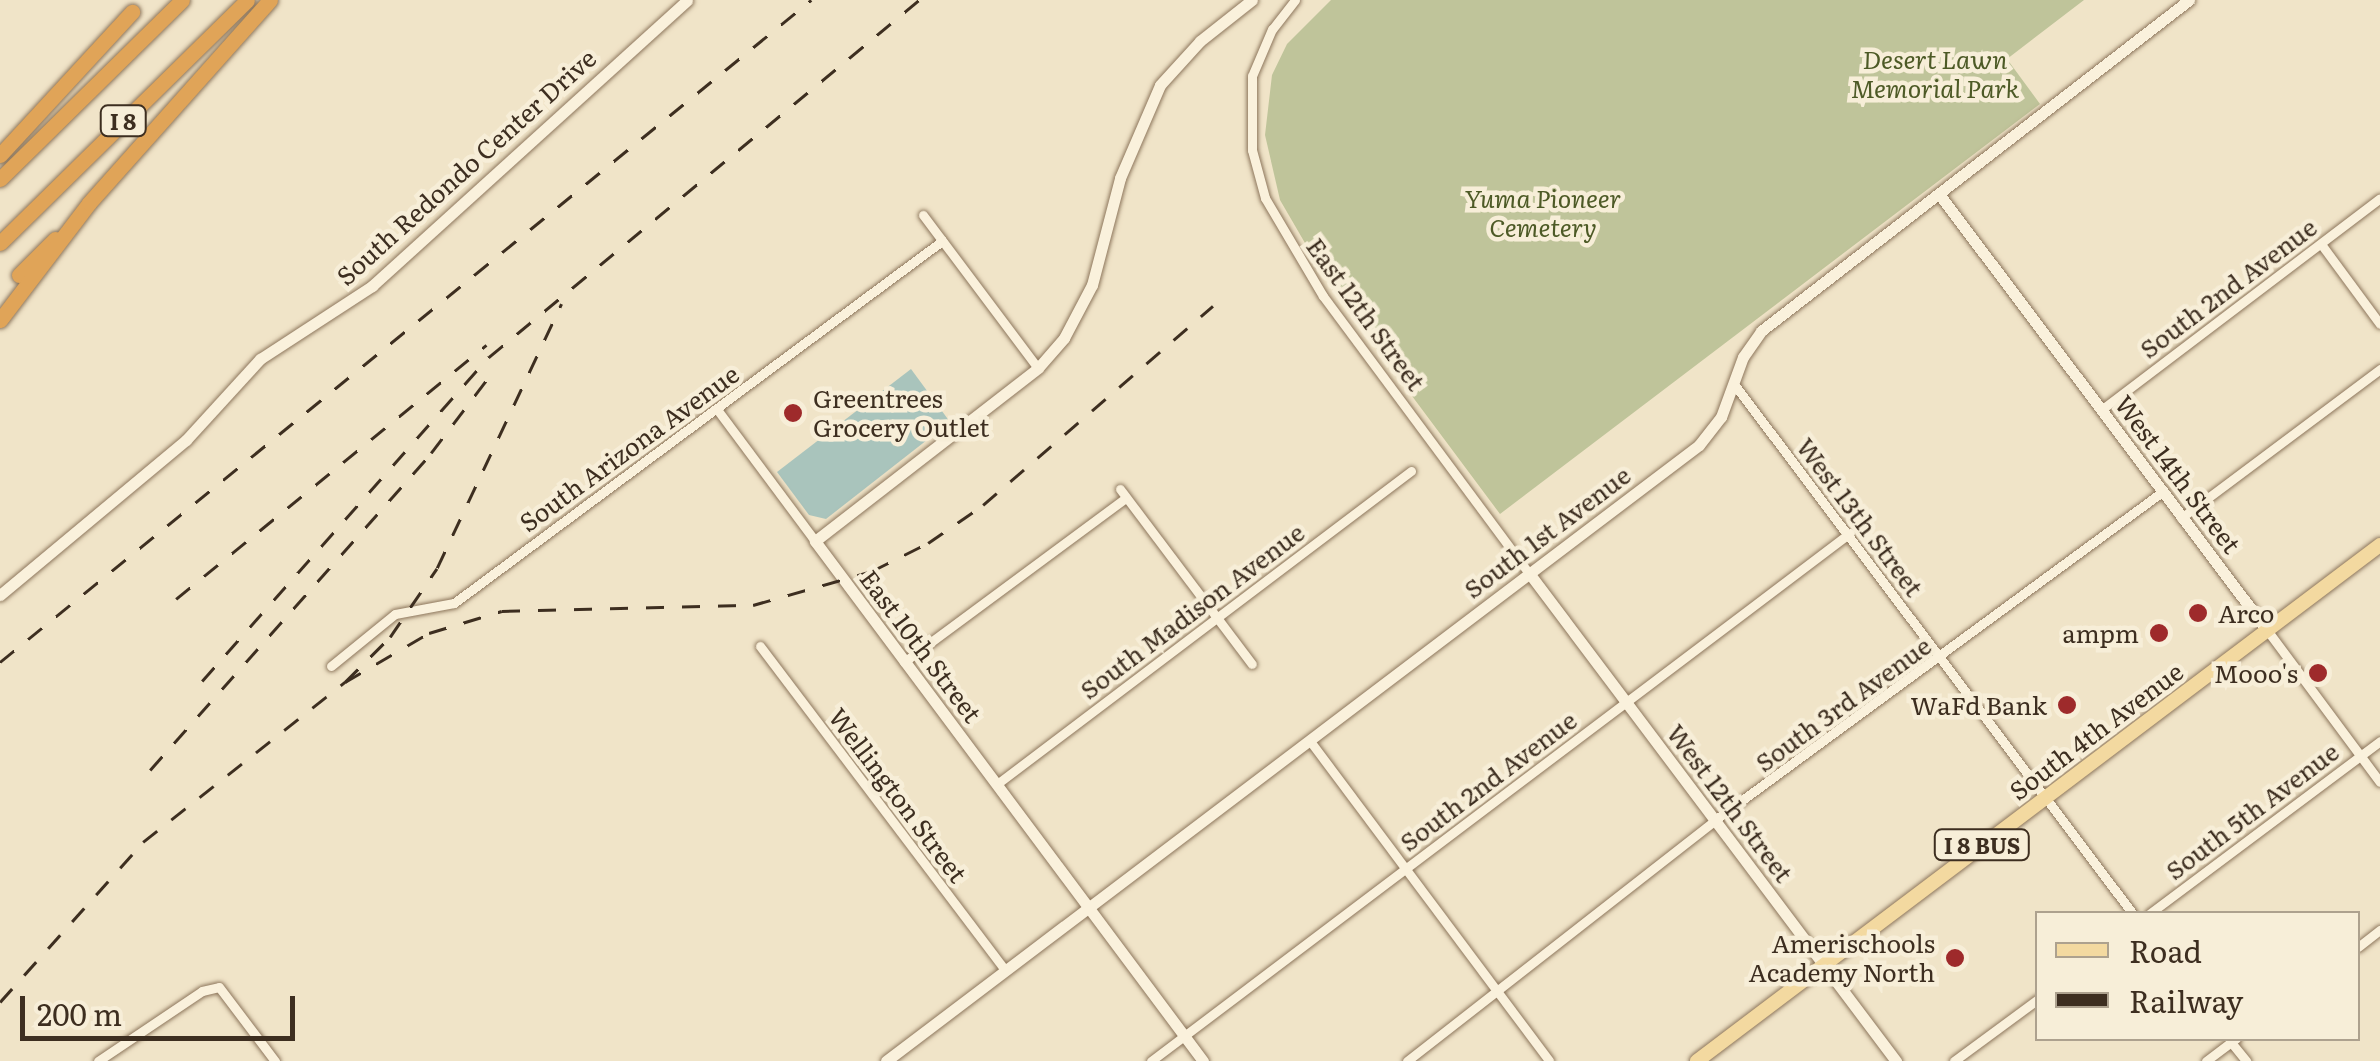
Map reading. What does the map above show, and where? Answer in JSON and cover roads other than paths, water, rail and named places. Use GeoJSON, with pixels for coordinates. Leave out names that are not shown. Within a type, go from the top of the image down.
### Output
{"type":"FeatureCollection","features":[{"type":"Feature","properties":{"kind":"highway","name":"I 8"},"geometry":{"type":"LineString","coordinates":[[0,179],[182,0]]}},
{"type":"Feature","properties":{"kind":"highway","name":"I 8"},"geometry":{"type":"LineString","coordinates":[[0,243],[247,0]]}},
{"type":"Feature","properties":{"kind":"highway"},"geometry":{"type":"LineString","coordinates":[[20,276],[270,0]]}},
{"type":"Feature","properties":{"kind":"highway"},"geometry":{"type":"LineString","coordinates":[[0,155],[132,12]]}},
{"type":"Feature","properties":{"kind":"highway"},"geometry":{"type":"LineString","coordinates":[[0,320],[90,203]]}},
{"type":"Feature","properties":{"kind":"main road","name":"South 4th Avenue"},"geometry":{"type":"LineString","coordinates":[[1697,1061],[2380,545]]}},
{"type":"Feature","properties":{"kind":"street","name":"South Redondo Center Drive"},"geometry":{"type":"LineString","coordinates":[[0,595],[186,440],[260,359],[372,286],[686,0]]}},
{"type":"Feature","properties":{"kind":"street"},"geometry":{"type":"LineString","coordinates":[[816,540],[1038,368],[1082,312],[1142,117],[1160,85],[1200,41],[1252,0]]}},
{"type":"Feature","properties":{"kind":"street","name":"East 12th Street"},"geometry":{"type":"LineString","coordinates":[[1295,0],[1272,29],[1252,76],[1252,150],[1265,198],[1323,296],[1529,573]]}},
{"type":"Feature","properties":{"kind":"street","name":"South 1st Avenue"},"geometry":{"type":"LineString","coordinates":[[886,1061],[1699,445],[1721,418],[1762,331],[2189,0]]}},
{"type":"Feature","properties":{"kind":"street","name":"West 14th Street"},"geometry":{"type":"LineString","coordinates":[[1939,194],[2380,782]]}},
{"type":"Feature","properties":{"kind":"street","name":"South 2nd Avenue"},"geometry":{"type":"LineString","coordinates":[[2101,410],[2380,198]]}},
{"type":"Feature","properties":{"kind":"street"},"geometry":{"type":"LineString","coordinates":[[923,215],[1038,368]]}},
{"type":"Feature","properties":{"kind":"street","name":"South Arizona Avenue"},"geometry":{"type":"LineString","coordinates":[[331,666],[396,614],[454,603],[718,412],[942,241]]}},
{"type":"Feature","properties":{"kind":"street"},"geometry":{"type":"LineString","coordinates":[[2321,244],[2380,324]]}},
{"type":"Feature","properties":{"kind":"street"},"geometry":{"type":"LineString","coordinates":[[2181,518],[2380,368]]}},
{"type":"Feature","properties":{"kind":"street","name":"West 13th Street"},"geometry":{"type":"LineString","coordinates":[[1734,384],[1850,533],[1940,660],[2131,911]]}},
{"type":"Feature","properties":{"kind":"street","name":"East 10th Street"},"geometry":{"type":"LineString","coordinates":[[718,412],[1203,1061]]}},
{"type":"Feature","properties":{"kind":"street","name":"South Madison Avenue"},"geometry":{"type":"LineString","coordinates":[[997,784],[1411,471]]}},
{"type":"Feature","properties":{"kind":"street","name":"South 3rd Avenue"},"geometry":{"type":"LineString","coordinates":[[1407,1061],[1715,820],[1940,660],[2162,492]]}},
{"type":"Feature","properties":{"kind":"street"},"geometry":{"type":"LineString","coordinates":[[904,662],[1123,493],[1252,664]]}},
{"type":"Feature","properties":{"kind":"street","name":"South 2nd Avenue"},"geometry":{"type":"LineString","coordinates":[[1151,1061],[1850,533]]}},
{"type":"Feature","properties":{"kind":"street","name":"West 12th Street"},"geometry":{"type":"LineString","coordinates":[[1529,573],[1896,1061]]}},
{"type":"Feature","properties":{"kind":"street","name":"Wellington Street"},"geometry":{"type":"LineString","coordinates":[[760,646],[1004,969]]}},
{"type":"Feature","properties":{"kind":"street"},"geometry":{"type":"LineString","coordinates":[[1310,741],[1549,1061]]}},
{"type":"Feature","properties":{"kind":"street","name":"South 5th Avenue"},"geometry":{"type":"LineString","coordinates":[[2153,911],[2380,741]]}},
{"type":"Feature","properties":{"kind":"street"},"geometry":{"type":"LineString","coordinates":[[2360,945],[2380,930]]}},
{"type":"Feature","properties":{"kind":"street"},"geometry":{"type":"LineString","coordinates":[[98,1061],[202,991],[219,988],[275,1061]]}},
{"type":"Feature","properties":{"kind":"street"},"geometry":{"type":"LineString","coordinates":[[1954,1061],[2035,1001]]}},
{"type":"Feature","properties":{"kind":"street"},"geometry":{"type":"LineString","coordinates":[[2206,1061],[2231,1041]]}},
{"type":"Feature","properties":{"kind":"water"},"geometry":{"type":"Polygon","coordinates":[[[911,369],[950,422],[826,519],[809,515],[777,472],[911,369]]]}},
{"type":"Feature","properties":{"kind":"railway"},"geometry":{"type":"LineString","coordinates":[[0,662],[811,0]]}},
{"type":"Feature","properties":{"kind":"railway"},"geometry":{"type":"LineString","coordinates":[[202,681],[489,357],[919,0]]}},
{"type":"Feature","properties":{"kind":"railway"},"geometry":{"type":"LineString","coordinates":[[0,1002],[143,842],[345,682],[390,637],[437,568],[561,304]]}},
{"type":"Feature","properties":{"kind":"railway"},"geometry":{"type":"LineString","coordinates":[[345,682],[429,633],[502,611],[753,605],[872,571],[928,543],[983,505],[1213,306]]}},
{"type":"Feature","properties":{"kind":"railway"},"geometry":{"type":"LineString","coordinates":[[176,599],[486,345]]}},
{"type":"Feature","properties":{"kind":"railway"},"geometry":{"type":"LineString","coordinates":[[150,770],[431,453],[491,374]]}},
{"type":"Feature","properties":{"kind":"place","name":"Greentrees Grocery Outlet"},"geometry":{"type":"Point","coordinates":[793,413]}},
{"type":"Feature","properties":{"kind":"place","name":"Arco"},"geometry":{"type":"Point","coordinates":[2198,613]}},
{"type":"Feature","properties":{"kind":"place","name":"ampm"},"geometry":{"type":"Point","coordinates":[2159,633]}},
{"type":"Feature","properties":{"kind":"place","name":"Mooo's"},"geometry":{"type":"Point","coordinates":[2318,673]}},
{"type":"Feature","properties":{"kind":"place","name":"WaFd Bank"},"geometry":{"type":"Point","coordinates":[2067,705]}},
{"type":"Feature","properties":{"kind":"place","name":"Amerischools Academy North"},"geometry":{"type":"Point","coordinates":[1955,958]}},
{"type":"Feature","properties":{"kind":"park label","name":"Desert Lawn Memorial Park"},"geometry":{"type":"Point","coordinates":[1935,74]}},
{"type":"Feature","properties":{"kind":"park label","name":"Yuma Pioneer Cemetery"},"geometry":{"type":"Point","coordinates":[1543,214]}}]}
